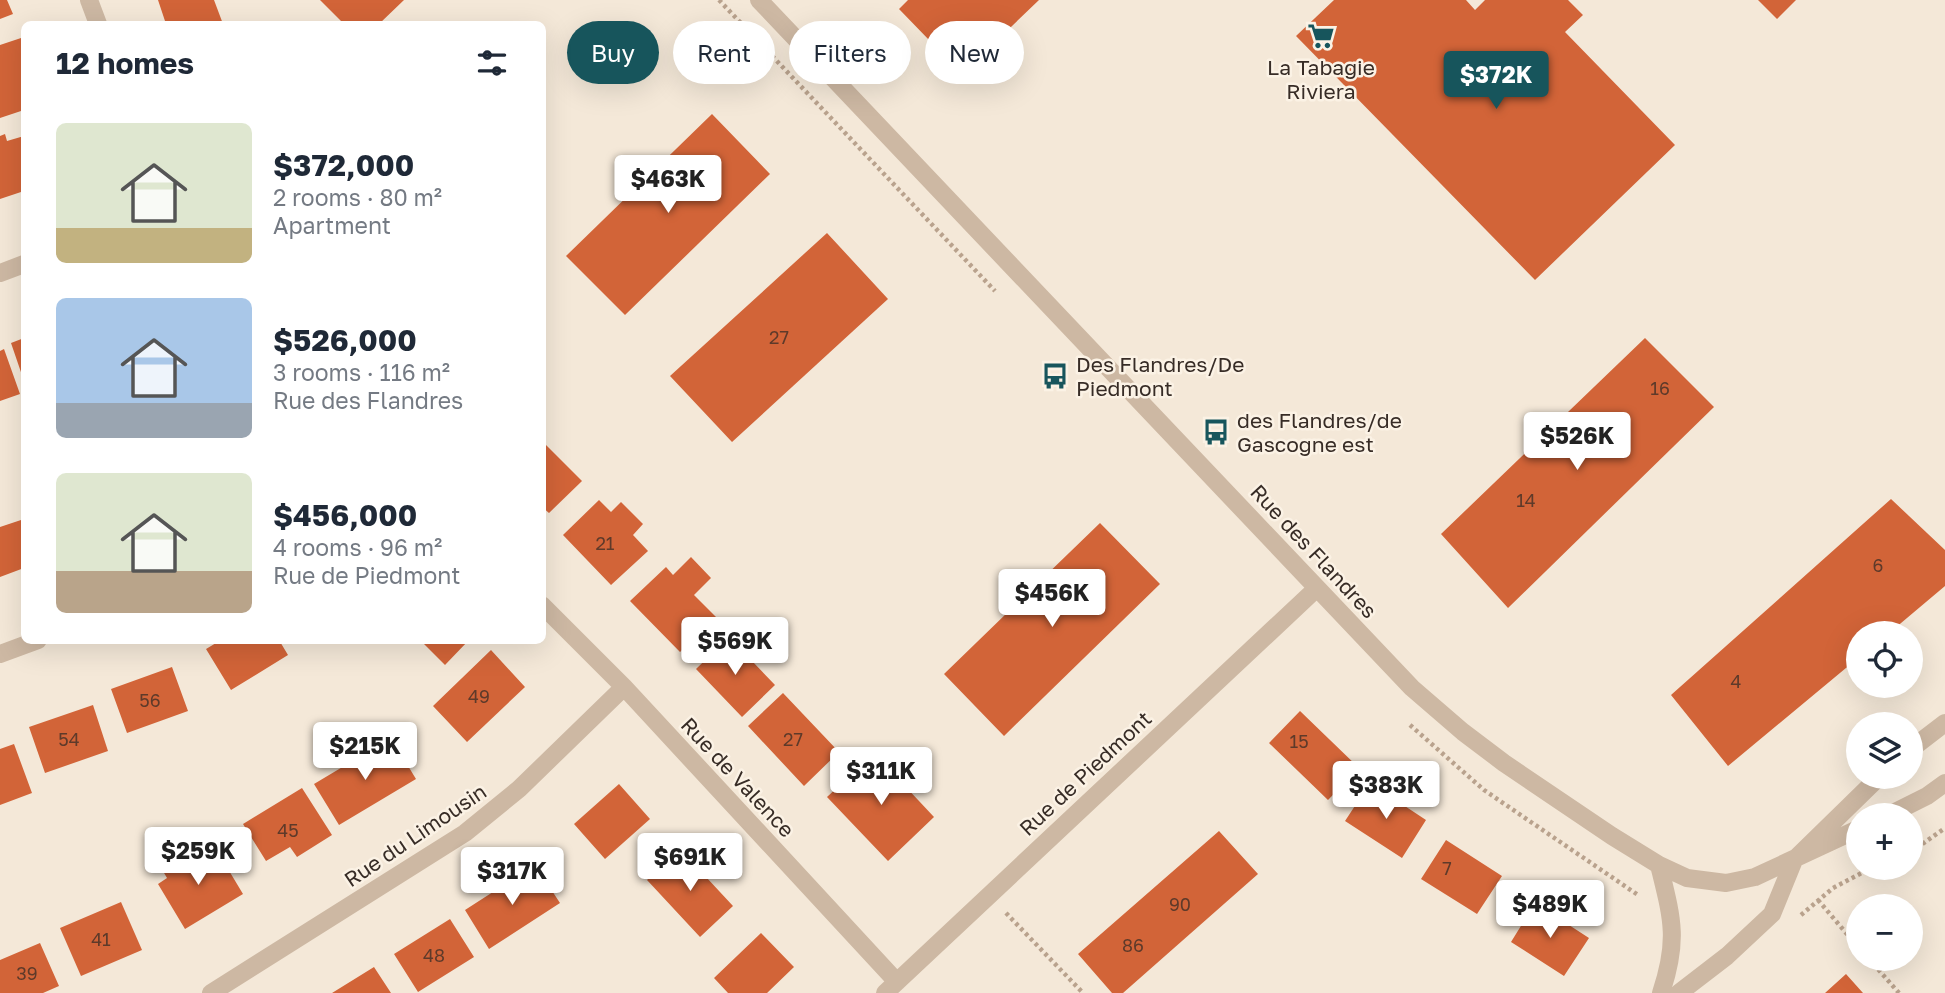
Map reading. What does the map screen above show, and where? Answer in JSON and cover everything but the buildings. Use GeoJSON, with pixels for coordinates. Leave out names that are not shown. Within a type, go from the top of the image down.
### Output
{"type":"FeatureCollection","features":[{"type":"Feature","properties":{"kind":"street"},"geometry":{"type":"LineString","coordinates":[[89,0],[97,21]]}},
{"type":"Feature","properties":{"kind":"street","name":"Rue des Flandres"},"geometry":{"type":"LineString","coordinates":[[768,3],[1412,688],[1463,733],[1576,813],[1659,865],[1700,881],[1726,883],[1755,877],[1846,835]]}},
{"type":"Feature","properties":{"kind":"street"},"geometry":{"type":"LineString","coordinates":[[0,274],[21,265]]}},
{"type":"Feature","properties":{"kind":"street","name":"Rue de Piedmont"},"geometry":{"type":"LineString","coordinates":[[891,987],[1317,588]]}},
{"type":"Feature","properties":{"kind":"street","name":"Rue de Valence"},"geometry":{"type":"LineString","coordinates":[[546,609],[624,687],[891,987]]}},
{"type":"Feature","properties":{"kind":"street"},"geometry":{"type":"LineString","coordinates":[[0,654],[27,644]]}},
{"type":"Feature","properties":{"kind":"street","name":"Rue du Limousin"},"geometry":{"type":"LineString","coordinates":[[211,993],[465,833],[519,789],[624,687]]}},
{"type":"Feature","properties":{"kind":"street"},"geometry":{"type":"LineString","coordinates":[[1923,739],[1945,723]]}},
{"type":"Feature","properties":{"kind":"street"},"geometry":{"type":"LineString","coordinates":[[1913,803],[1945,783]]}},
{"type":"Feature","properties":{"kind":"street"},"geometry":{"type":"LineString","coordinates":[[1679,993],[1727,957],[1772,914],[1794,860],[1867,789]]}},
{"type":"Feature","properties":{"kind":"street"},"geometry":{"type":"LineString","coordinates":[[1659,865],[1671,915],[1673,943],[1661,993]]}},
{"type":"Feature","properties":{"kind":"path"},"geometry":{"type":"LineString","coordinates":[[1923,844],[1945,828]]}},
{"type":"Feature","properties":{"kind":"path"},"geometry":{"type":"LineString","coordinates":[[988,895],[1083,993]]}},
{"type":"Feature","properties":{"kind":"path"},"geometry":{"type":"LineString","coordinates":[[1818,900],[1846,933]]}},
{"type":"Feature","properties":{"kind":"path"},"geometry":{"type":"LineString","coordinates":[[1880,971],[1899,993]]}},
{"type":"Feature","properties":{"kind":"place","name":"La Tabagie Riviera"},"geometry":{"type":"Point","coordinates":[1321,36]}},
{"type":"Feature","properties":{"kind":"place","name":"Des Flandres/De Piedmont"},"geometry":{"type":"Point","coordinates":[1055,376]}},
{"type":"Feature","properties":{"kind":"place","name":"des Flandres/de Gascogne est"},"geometry":{"type":"Point","coordinates":[1216,432]}}]}
